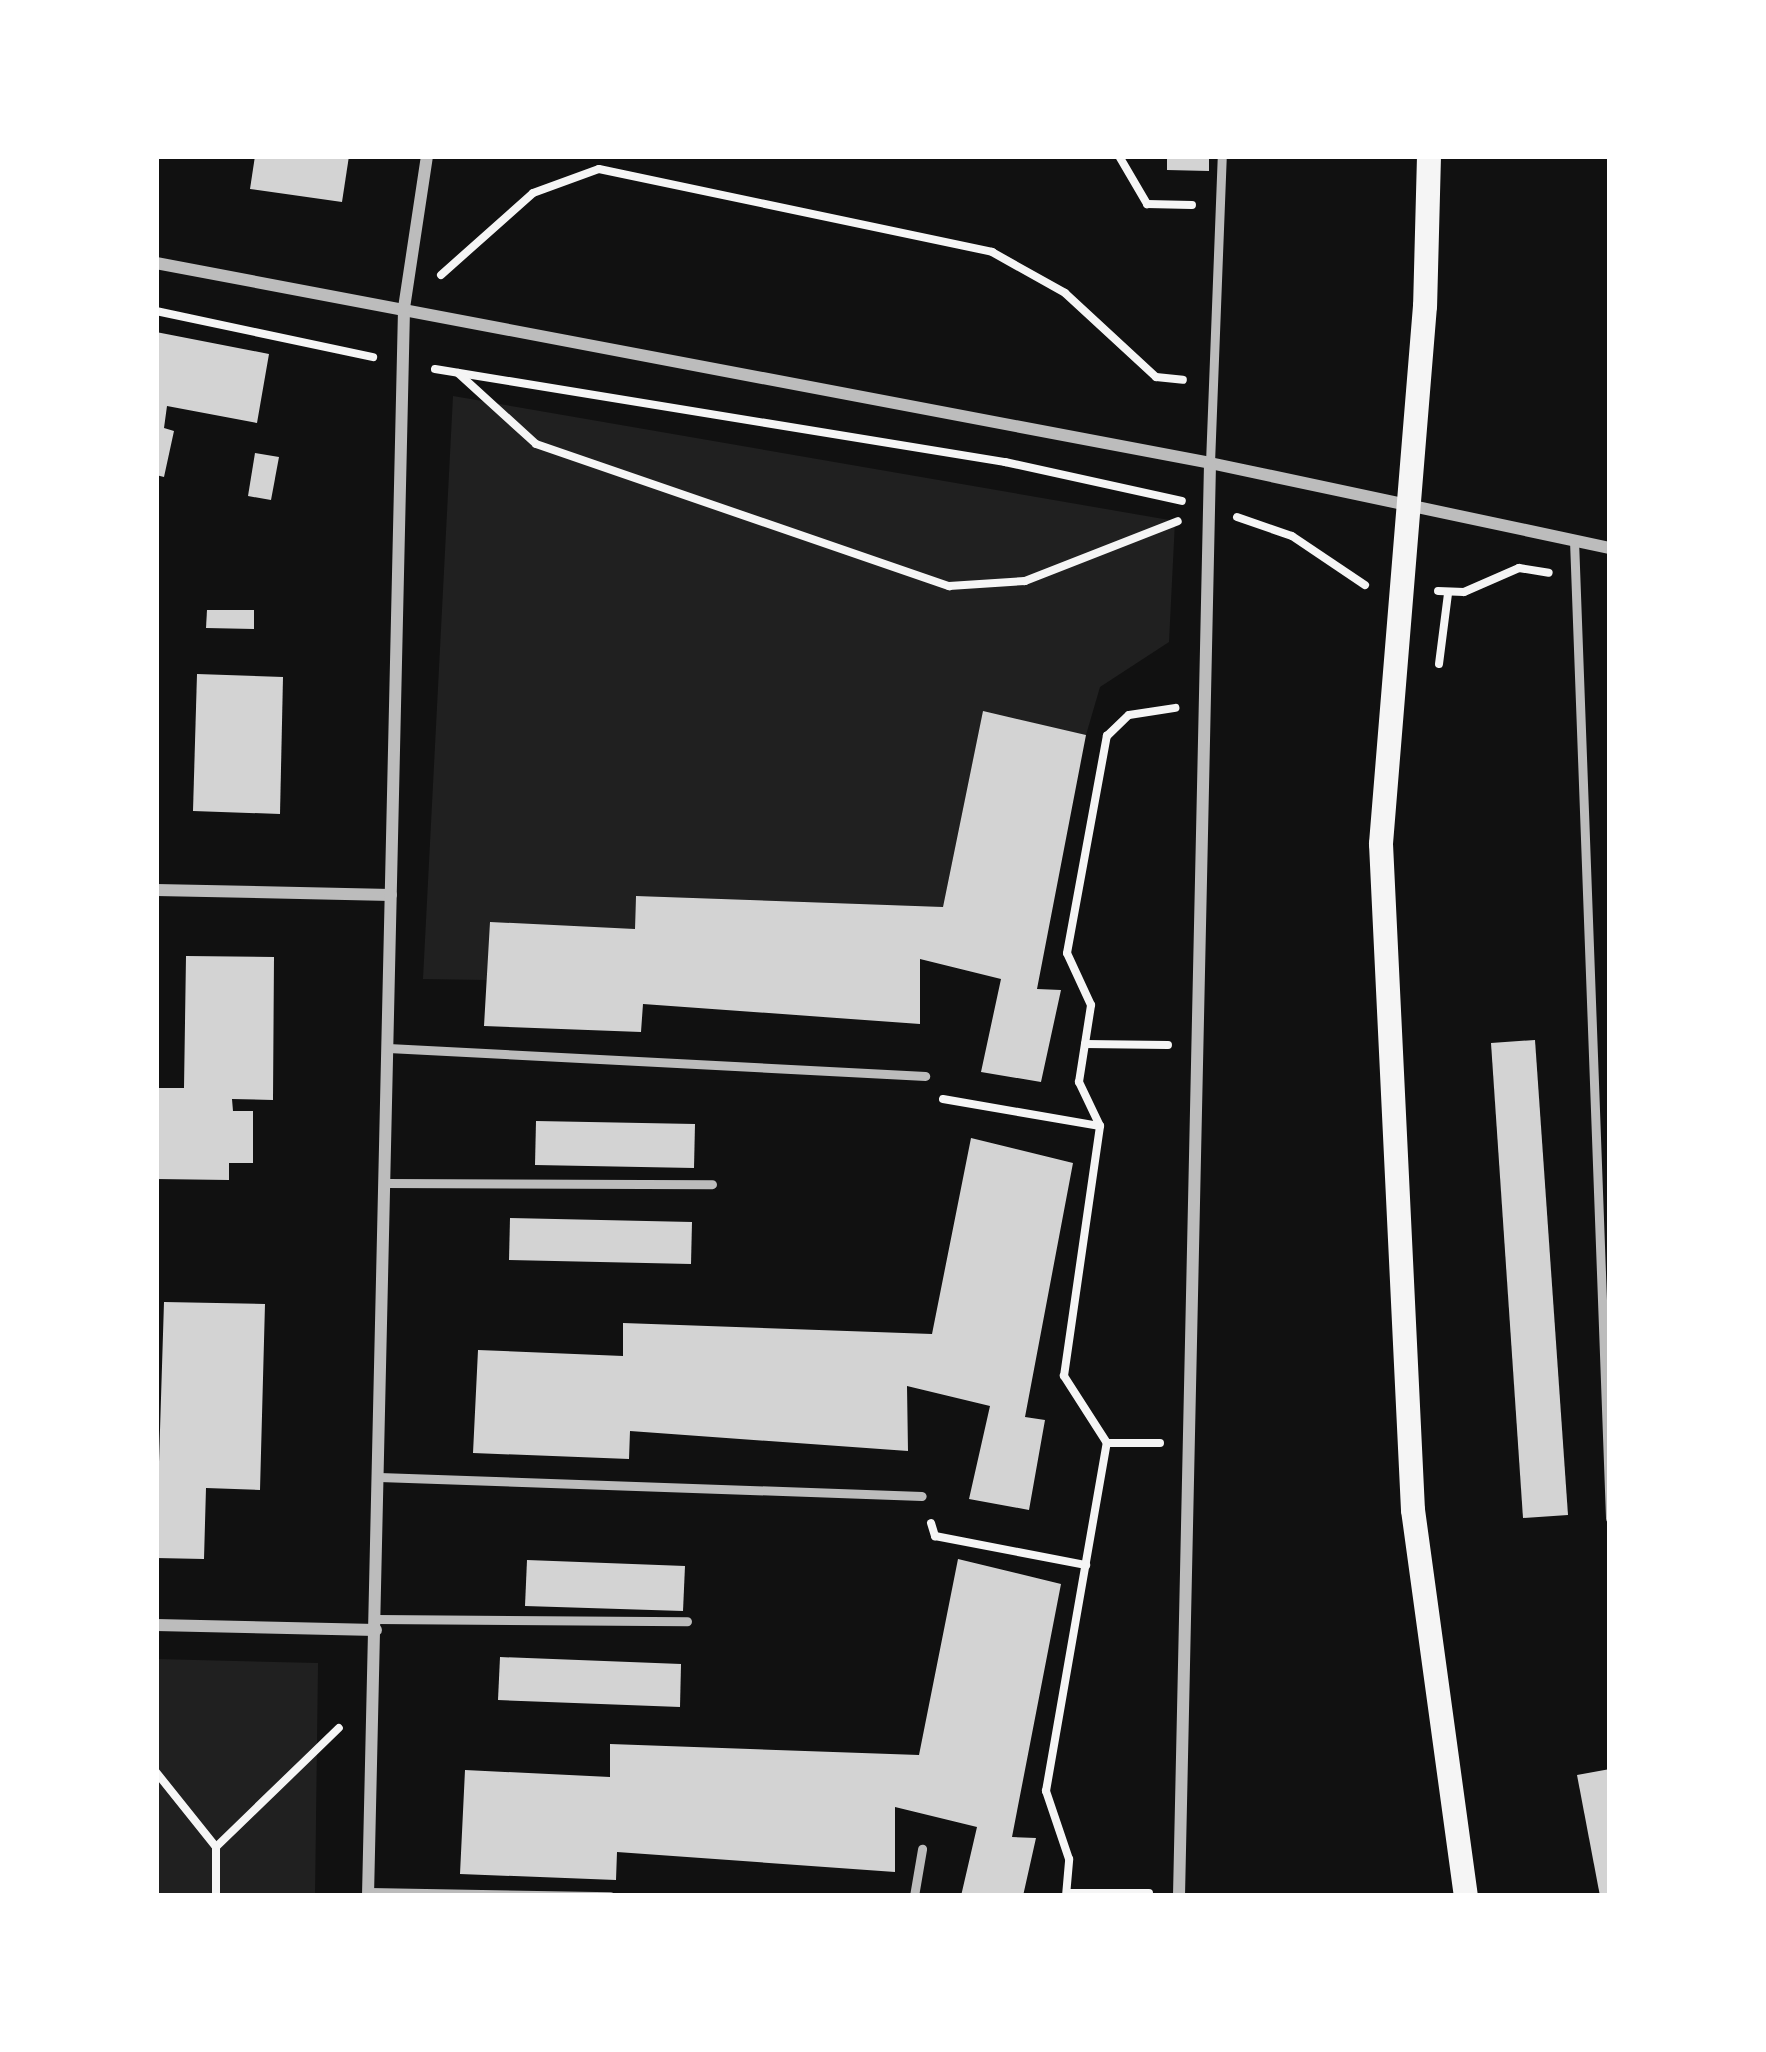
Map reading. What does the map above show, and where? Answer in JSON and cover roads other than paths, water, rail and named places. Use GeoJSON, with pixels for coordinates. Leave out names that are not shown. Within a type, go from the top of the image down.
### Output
{"type":"FeatureCollection","features":[{"type":"Feature","properties":{"kind":"main road"},"geometry":{"type":"LineString","coordinates":[[1429,156],[1406,583],[1381,844],[1414,1510],[1466,1896]]}},
{"type":"Feature","properties":{"kind":"street"},"geometry":{"type":"LineString","coordinates":[[368,1894],[402,363],[404,308],[427,156]]}},
{"type":"Feature","properties":{"kind":"street"},"geometry":{"type":"LineString","coordinates":[[156,263],[1210,463],[1609,544]]}},
{"type":"Feature","properties":{"kind":"street"},"geometry":{"type":"LineString","coordinates":[[1179,1894],[1210,463]]}},
{"type":"Feature","properties":{"kind":"street"},"geometry":{"type":"LineString","coordinates":[[156,890],[391,895]]}},
{"type":"Feature","properties":{"kind":"street"},"geometry":{"type":"LineString","coordinates":[[156,1625],[376,1624]]}},
{"type":"Feature","properties":{"kind":"lane"},"geometry":{"type":"LineString","coordinates":[[1210,463],[1222,156]]}},
{"type":"Feature","properties":{"kind":"lane"},"geometry":{"type":"LineString","coordinates":[[1574,540],[1606,1250],[1610,1518]]}},
{"type":"Feature","properties":{"kind":"lane"},"geometry":{"type":"LineString","coordinates":[[388,1048],[925,1076]]}},
{"type":"Feature","properties":{"kind":"lane"},"geometry":{"type":"LineString","coordinates":[[385,1184],[712,1184]]}},
{"type":"Feature","properties":{"kind":"lane"},"geometry":{"type":"LineString","coordinates":[[379,1477],[922,1496]]}},
{"type":"Feature","properties":{"kind":"lane"},"geometry":{"type":"LineString","coordinates":[[376,1624],[688,1621]]}},
{"type":"Feature","properties":{"kind":"lane"},"geometry":{"type":"LineString","coordinates":[[914,1896],[922,1850]]}},
{"type":"Feature","properties":{"kind":"lane"},"geometry":{"type":"LineString","coordinates":[[368,1894],[610,1896]]}}]}
